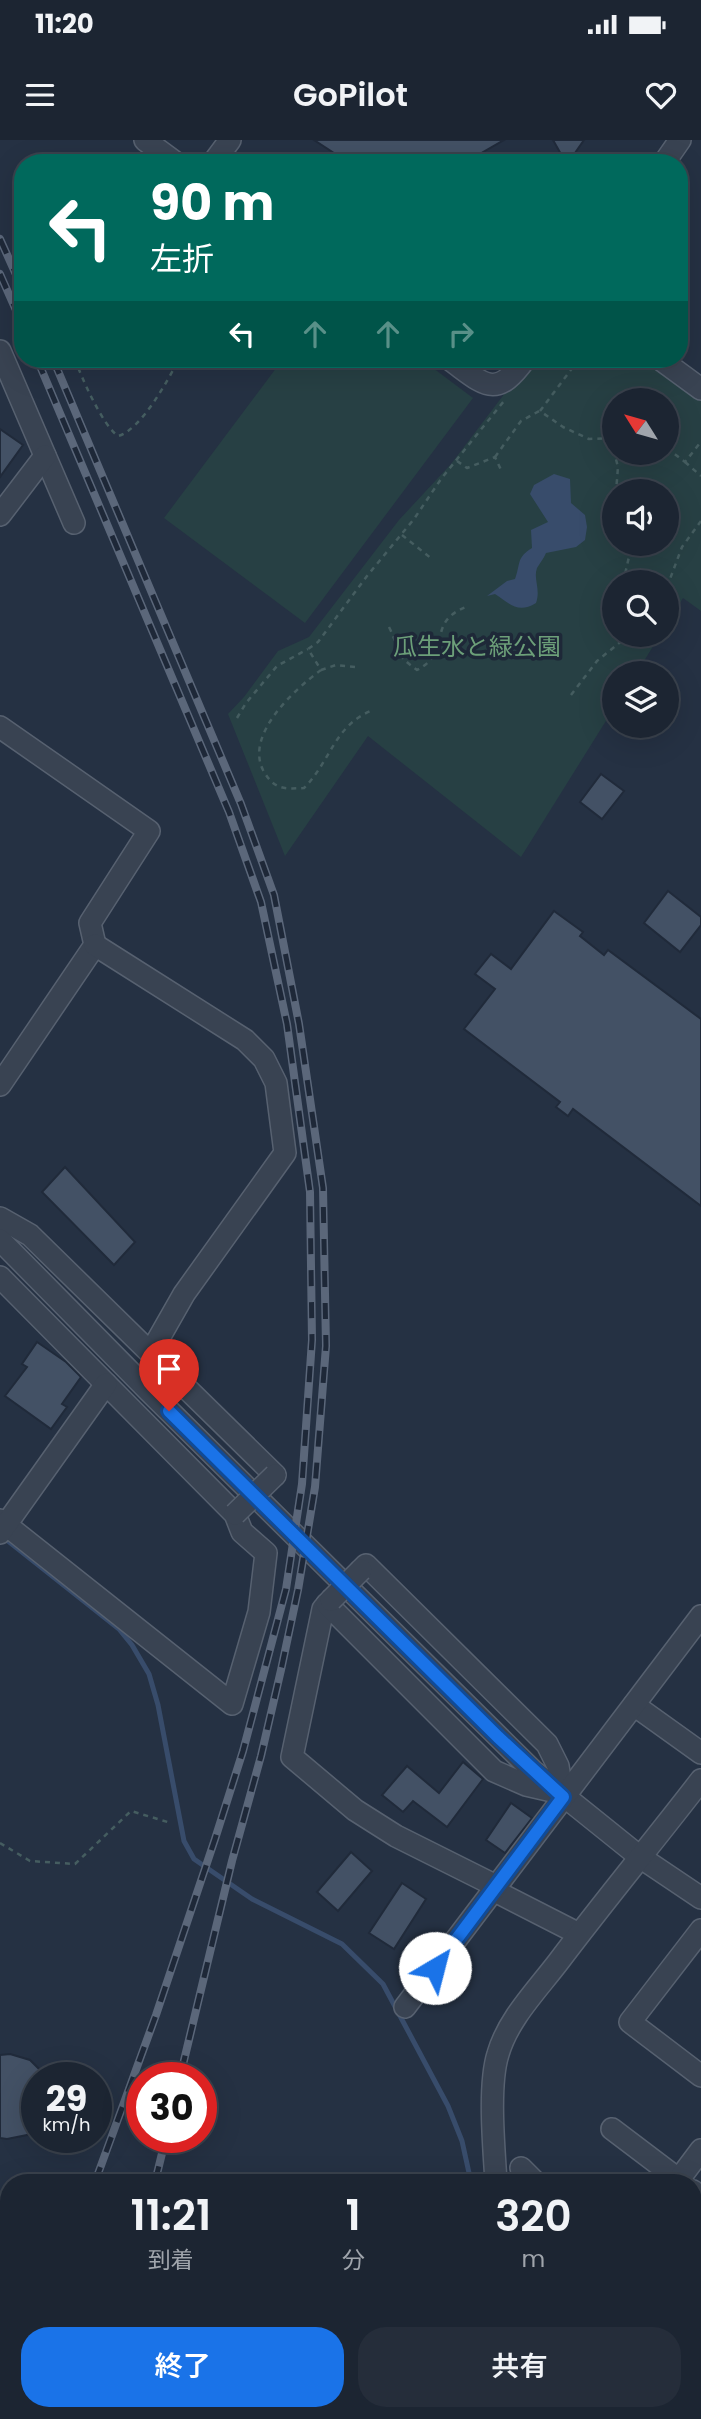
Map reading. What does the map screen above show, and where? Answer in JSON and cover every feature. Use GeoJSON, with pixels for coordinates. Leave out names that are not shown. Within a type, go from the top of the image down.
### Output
{"type":"FeatureCollection","features":[{"type":"Feature","properties":{"kind":"street"},"geometry":{"type":"LineString","coordinates":[[145,140],[164,154]]}},
{"type":"Feature","properties":{"kind":"street"},"geometry":{"type":"LineString","coordinates":[[0,351],[74,523]]}},
{"type":"Feature","properties":{"kind":"street"},"geometry":{"type":"LineString","coordinates":[[462,368],[486,384],[497,386],[518,368]]}},
{"type":"Feature","properties":{"kind":"street"},"geometry":{"type":"LineString","coordinates":[[672,368],[701,389]]}},
{"type":"Feature","properties":{"kind":"street"},"geometry":{"type":"LineString","coordinates":[[0,514],[45,456]]}},
{"type":"Feature","properties":{"kind":"street"},"geometry":{"type":"LineString","coordinates":[[0,727],[149,831],[90,923],[95,944],[245,1040],[264,1059],[276,1083],[285,1153],[184,1294],[151,1352]]}},
{"type":"Feature","properties":{"kind":"street"},"geometry":{"type":"LineString","coordinates":[[0,1085],[95,944]]}},
{"type":"Feature","properties":{"kind":"street"},"geometry":{"type":"LineString","coordinates":[[0,1218],[30,1235],[275,1475],[235,1514]]}},
{"type":"Feature","properties":{"kind":"street"},"geometry":{"type":"LineString","coordinates":[[0,1240],[533,1771],[640,1857],[701,1898]]}},
{"type":"Feature","properties":{"kind":"street"},"geometry":{"type":"LineString","coordinates":[[0,1277],[235,1514],[242,1532],[266,1553],[259,1612],[232,1704],[2,1527],[106,1384]]}},
{"type":"Feature","properties":{"kind":"street"},"geometry":{"type":"LineString","coordinates":[[560,1795],[558,1766],[547,1744],[366,1565],[323,1608],[292,1757],[355,1810],[579,1934]]}},
{"type":"Feature","properties":{"kind":"street"},"geometry":{"type":"LineString","coordinates":[[329,1602],[494,1771],[526,1785],[560,1795]]}},
{"type":"Feature","properties":{"kind":"street"},"geometry":{"type":"LineString","coordinates":[[405,2007],[495,1888],[560,1795],[634,1705],[701,1616]]}},
{"type":"Feature","properties":{"kind":"street"},"geometry":{"type":"LineString","coordinates":[[634,1705],[701,1754]]}},
{"type":"Feature","properties":{"kind":"street"},"geometry":{"type":"LineString","coordinates":[[496,2174],[494,2081],[503,2039],[515,2018],[579,1934],[701,1780]]}},
{"type":"Feature","properties":{"kind":"street"},"geometry":{"type":"LineString","coordinates":[[701,1930],[631,2022],[701,2076]]}},
{"type":"Feature","properties":{"kind":"street"},"geometry":{"type":"LineString","coordinates":[[612,2129],[669,2174]]}},
{"type":"Feature","properties":{"kind":"street"},"geometry":{"type":"LineString","coordinates":[[688,2174],[701,2150]]}},
{"type":"Feature","properties":{"kind":"path"},"geometry":{"type":"LineString","coordinates":[[78,368],[110,431],[118,436],[125,434],[139,419],[163,388],[174,368]]}},
{"type":"Feature","properties":{"kind":"path"},"geometry":{"type":"LineString","coordinates":[[457,461],[467,468],[495,457],[521,421],[540,411],[572,368]]}},
{"type":"Feature","properties":{"kind":"path"},"geometry":{"type":"LineString","coordinates":[[237,718],[277,666],[318,642],[367,576],[402,535],[441,479],[504,403],[501,384]]}},
{"type":"Feature","properties":{"kind":"path"},"geometry":{"type":"LineString","coordinates":[[540,411],[563,427],[589,439],[602,439]]}},
{"type":"Feature","properties":{"kind":"path"},"geometry":{"type":"LineString","coordinates":[[685,462],[700,443]]}},
{"type":"Feature","properties":{"kind":"path"},"geometry":{"type":"LineString","coordinates":[[495,457],[502,472]]}},
{"type":"Feature","properties":{"kind":"path"},"geometry":{"type":"LineString","coordinates":[[679,457],[701,476]]}},
{"type":"Feature","properties":{"kind":"path"},"geometry":{"type":"LineString","coordinates":[[673,570],[682,547],[701,521]]}},
{"type":"Feature","properties":{"kind":"path"},"geometry":{"type":"LineString","coordinates":[[402,535],[432,559]]}},
{"type":"Feature","properties":{"kind":"path"},"geometry":{"type":"LineString","coordinates":[[389,627],[397,652],[417,670],[427,665],[438,650],[445,621],[454,611],[469,606]]}},
{"type":"Feature","properties":{"kind":"path"},"geometry":{"type":"LineString","coordinates":[[571,695],[597,661],[614,647]]}},
{"type":"Feature","properties":{"kind":"path"},"geometry":{"type":"LineString","coordinates":[[308,649],[321,670]]}},
{"type":"Feature","properties":{"kind":"path"},"geometry":{"type":"LineString","coordinates":[[355,667],[336,665],[321,670],[278,709],[259,747],[260,764],[268,779],[282,789],[304,788],[317,775],[343,729],[373,710]]}},
{"type":"Feature","properties":{"kind":"path"},"geometry":{"type":"LineString","coordinates":[[0,1843],[30,1861],[75,1864],[131,1811],[171,1824]]}},
{"type":"Feature","properties":{"kind":"green space"},"geometry":{"type":"Polygon","coordinates":[[[276,368],[433,368],[473,398],[305,623],[164,518],[276,368]]]}},
{"type":"Feature","properties":{"kind":"green space","name":"瓜生水と緑公園"},"geometry":{"type":"Polygon","coordinates":[[[524,368],[664,368],[701,395],[701,611],[683,598],[679,604],[679,570],[602,570],[602,647],[653,647],[644,661],[602,661],[602,727],[521,857],[368,736],[285,856],[228,714],[278,651],[309,637],[399,520],[451,464],[524,368]]]}},
{"type":"Feature","properties":{"kind":"water"},"geometry":{"type":"Polygon","coordinates":[[[554,474],[570,479],[571,503],[585,515],[585,540],[576,547],[546,553],[536,572],[536,603],[519,608],[495,594],[487,596],[507,581],[515,579],[521,558],[532,548],[531,530],[548,522],[530,494],[534,485],[554,474]]]}},
{"type":"Feature","properties":{"kind":"building"},"geometry":{"type":"Polygon","coordinates":[[[314,140],[504,140],[480,154],[335,154],[314,140]]]}},
{"type":"Feature","properties":{"kind":"building"},"geometry":{"type":"Polygon","coordinates":[[[553,140],[584,140],[574,154],[561,154],[553,140]]]}},
{"type":"Feature","properties":{"kind":"building"},"geometry":{"type":"Polygon","coordinates":[[[0,429],[23,445],[0,477],[0,429]]]}},
{"type":"Feature","properties":{"kind":"building"},"geometry":{"type":"Polygon","coordinates":[[[601,774],[624,791],[602,819],[580,802],[601,774]]]}},
{"type":"Feature","properties":{"kind":"building"},"geometry":{"type":"Polygon","coordinates":[[[668,891],[701,917],[701,925],[680,952],[644,923],[668,891]]]}},
{"type":"Feature","properties":{"kind":"building"},"geometry":{"type":"Polygon","coordinates":[[[554,911],[583,932],[580,936],[604,955],[608,950],[701,1019],[701,1206],[573,1109],[568,1116],[556,1107],[560,1102],[464,1029],[495,989],[475,974],[491,954],[511,969],[554,911]]]}},
{"type":"Feature","properties":{"kind":"building"},"geometry":{"type":"Polygon","coordinates":[[[65,1167],[135,1242],[114,1265],[42,1192],[65,1167]]]}},
{"type":"Feature","properties":{"kind":"building"},"geometry":{"type":"Polygon","coordinates":[[[37,1342],[66,1362],[81,1377],[62,1404],[67,1407],[51,1429],[5,1396],[27,1367],[22,1364],[37,1342]]]}},
{"type":"Feature","properties":{"kind":"building"},"geometry":{"type":"Polygon","coordinates":[[[463,1762],[483,1779],[447,1827],[413,1801],[403,1812],[382,1795],[407,1766],[439,1793],[463,1762]]]}},
{"type":"Feature","properties":{"kind":"building"},"geometry":{"type":"Polygon","coordinates":[[[511,1803],[532,1818],[505,1853],[486,1840],[511,1803]]]}},
{"type":"Feature","properties":{"kind":"building"},"geometry":{"type":"Polygon","coordinates":[[[351,1852],[372,1871],[338,1911],[317,1892],[351,1852]]]}},
{"type":"Feature","properties":{"kind":"building"},"geometry":{"type":"Polygon","coordinates":[[[402,1883],[426,1899],[394,1949],[369,1933],[402,1883]]]}},
{"type":"Feature","properties":{"kind":"building"},"geometry":{"type":"Polygon","coordinates":[[[10,2054],[32,2062],[21,2062],[21,2136],[7,2139],[0,2138],[0,2055],[10,2054]]]}},
{"type":"Feature","properties":{"kind":"waterway"},"geometry":{"type":"LineString","coordinates":[[3,1537],[119,1629],[132,1645],[149,1674],[158,1705],[184,1841],[194,1859],[252,1899],[342,1944],[383,1984],[448,2106],[462,2141],[469,2174]]}},
{"type":"Feature","properties":{"kind":"railway"},"geometry":{"type":"LineString","coordinates":[[0,239],[14,270]]}},
{"type":"Feature","properties":{"kind":"railway"},"geometry":{"type":"LineString","coordinates":[[0,274],[14,306]]}},
{"type":"Feature","properties":{"kind":"railway"},"geometry":{"type":"LineString","coordinates":[[41,368],[229,812],[261,902],[287,1024],[310,1192],[312,1340],[302,1484],[286,1589],[243,1751],[215,1839],[156,2015],[98,2174]]}},
{"type":"Feature","properties":{"kind":"railway"},"geometry":{"type":"LineString","coordinates":[[57,368],[241,804],[274,895],[299,1024],[323,1188],[326,1346],[315,1487],[298,1590],[281,1670],[184,2062]]}},
{"type":"Feature","properties":{"kind":"railway"},"geometry":{"type":"LineString","coordinates":[[157,2174],[162,2153]]}},
{"type":"Feature","properties":{"kind":"route"},"geometry":{"type":"LineString","coordinates":[[169,1411],[498,1737],[563,1797],[435,1968]]}}]}
